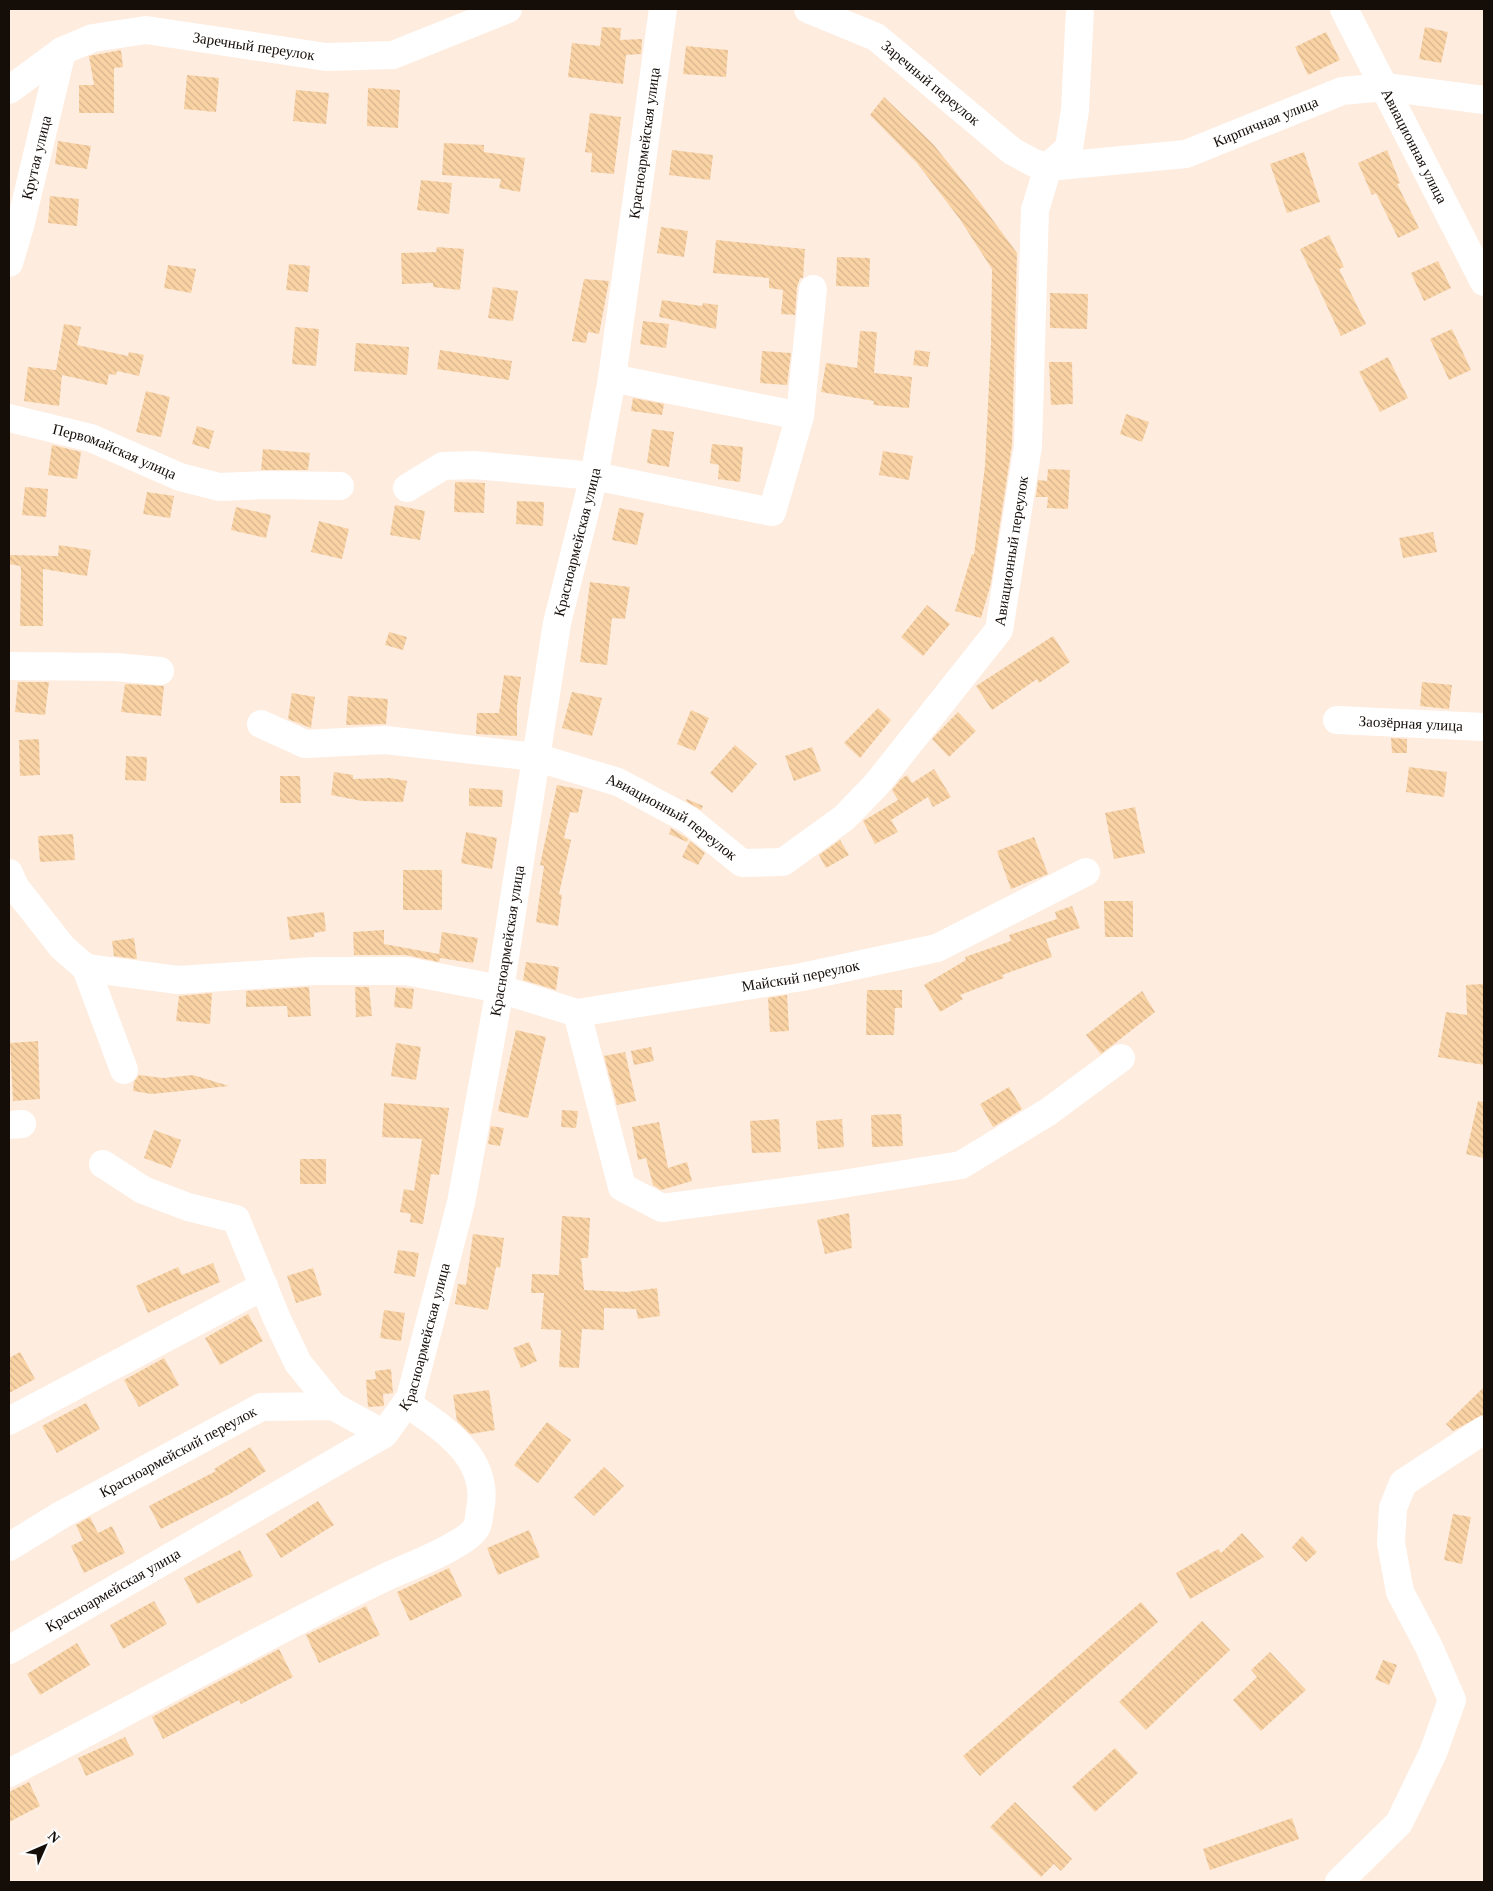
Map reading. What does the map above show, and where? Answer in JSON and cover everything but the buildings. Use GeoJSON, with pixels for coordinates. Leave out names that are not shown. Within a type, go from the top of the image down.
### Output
{"type":"FeatureCollection","features":[{"type":"Feature","properties":{"kind":"street","name":"Заречный переулок"},"geometry":{"type":"LineString","coordinates":[[9,90],[62,50],[147,19],[326,57],[393,54],[508,9]]}},
{"type":"Feature","properties":{"kind":"street","name":"Красноармейская улица"},"geometry":{"type":"LineString","coordinates":[[9,1650],[384,1434],[410,1398],[461,1203],[500,989],[557,623],[594,476],[612,378],[663,9]]}},
{"type":"Feature","properties":{"kind":"street","name":"Заречный переулок"},"geometry":{"type":"LineString","coordinates":[[808,9],[876,37],[1012,151],[1034,163],[1048,167]]}},
{"type":"Feature","properties":{"kind":"street"},"geometry":{"type":"LineString","coordinates":[[1048,167],[1069,148],[1075,110],[1080,9]]}},
{"type":"Feature","properties":{"kind":"street","name":"Авиационная улица"},"geometry":{"type":"LineString","coordinates":[[1344,9],[1484,282]]}},
{"type":"Feature","properties":{"kind":"street","name":"Крутая улица"},"geometry":{"type":"LineString","coordinates":[[9,264],[20,226],[62,50]]}},
{"type":"Feature","properties":{"kind":"street","name":"Кирпичная улица"},"geometry":{"type":"LineString","coordinates":[[1048,167],[1186,154],[1342,91],[1385,87],[1484,100]]}},
{"type":"Feature","properties":{"kind":"street","name":"Авиационный переулок"},"geometry":{"type":"LineString","coordinates":[[261,724],[305,744],[385,740],[535,756],[618,782],[689,820],[742,863],[783,862],[844,818],[876,785],[999,630],[1028,446],[1035,210],[1048,167]]}},
{"type":"Feature","properties":{"kind":"street"},"geometry":{"type":"LineString","coordinates":[[408,488],[443,466],[474,465],[594,476],[772,512],[800,416],[814,289]]}},
{"type":"Feature","properties":{"kind":"street"},"geometry":{"type":"LineString","coordinates":[[612,378],[800,416]]}},
{"type":"Feature","properties":{"kind":"street","name":"Первомайская улица"},"geometry":{"type":"LineString","coordinates":[[9,418],[91,438],[180,477],[219,487],[269,485],[340,486]]}},
{"type":"Feature","properties":{"kind":"street"},"geometry":{"type":"LineString","coordinates":[[9,666],[115,667],[160,671]]}},
{"type":"Feature","properties":{"kind":"street","name":"Заозёрная улица"},"geometry":{"type":"LineString","coordinates":[[1337,720],[1484,727]]}},
{"type":"Feature","properties":{"kind":"street","name":"Майский переулок"},"geometry":{"type":"LineString","coordinates":[[86,968],[178,980],[313,971],[406,971],[500,989],[577,1013],[802,977],[936,948],[1086,872]]}},
{"type":"Feature","properties":{"kind":"street"},"geometry":{"type":"LineString","coordinates":[[9,873],[15,887],[62,947],[86,968],[124,1070]]}},
{"type":"Feature","properties":{"kind":"street"},"geometry":{"type":"LineString","coordinates":[[577,1013],[622,1187],[662,1208],[836,1185],[961,1165],[1048,1112],[1121,1058]]}},
{"type":"Feature","properties":{"kind":"street"},"geometry":{"type":"LineString","coordinates":[[103,1164],[144,1190],[188,1207],[236,1219],[298,1363],[333,1406]]}},
{"type":"Feature","properties":{"kind":"street"},"geometry":{"type":"LineString","coordinates":[[9,1420],[264,1286]]}},
{"type":"Feature","properties":{"kind":"street"},"geometry":{"type":"LineString","coordinates":[[9,1773],[337,1601],[456,1545],[477,1528],[483,1496],[478,1472],[465,1450],[443,1428],[406,1403]]}},
{"type":"Feature","properties":{"kind":"street","name":"Красноармейский переулок"},"geometry":{"type":"LineString","coordinates":[[9,1547],[61,1515],[261,1407],[333,1406],[384,1434]]}},
{"type":"Feature","properties":{"kind":"street"},"geometry":{"type":"LineString","coordinates":[[1339,1882],[1399,1824],[1433,1753],[1452,1700],[1400,1592],[1391,1542],[1393,1508],[1403,1483],[1484,1430]]}}]}
